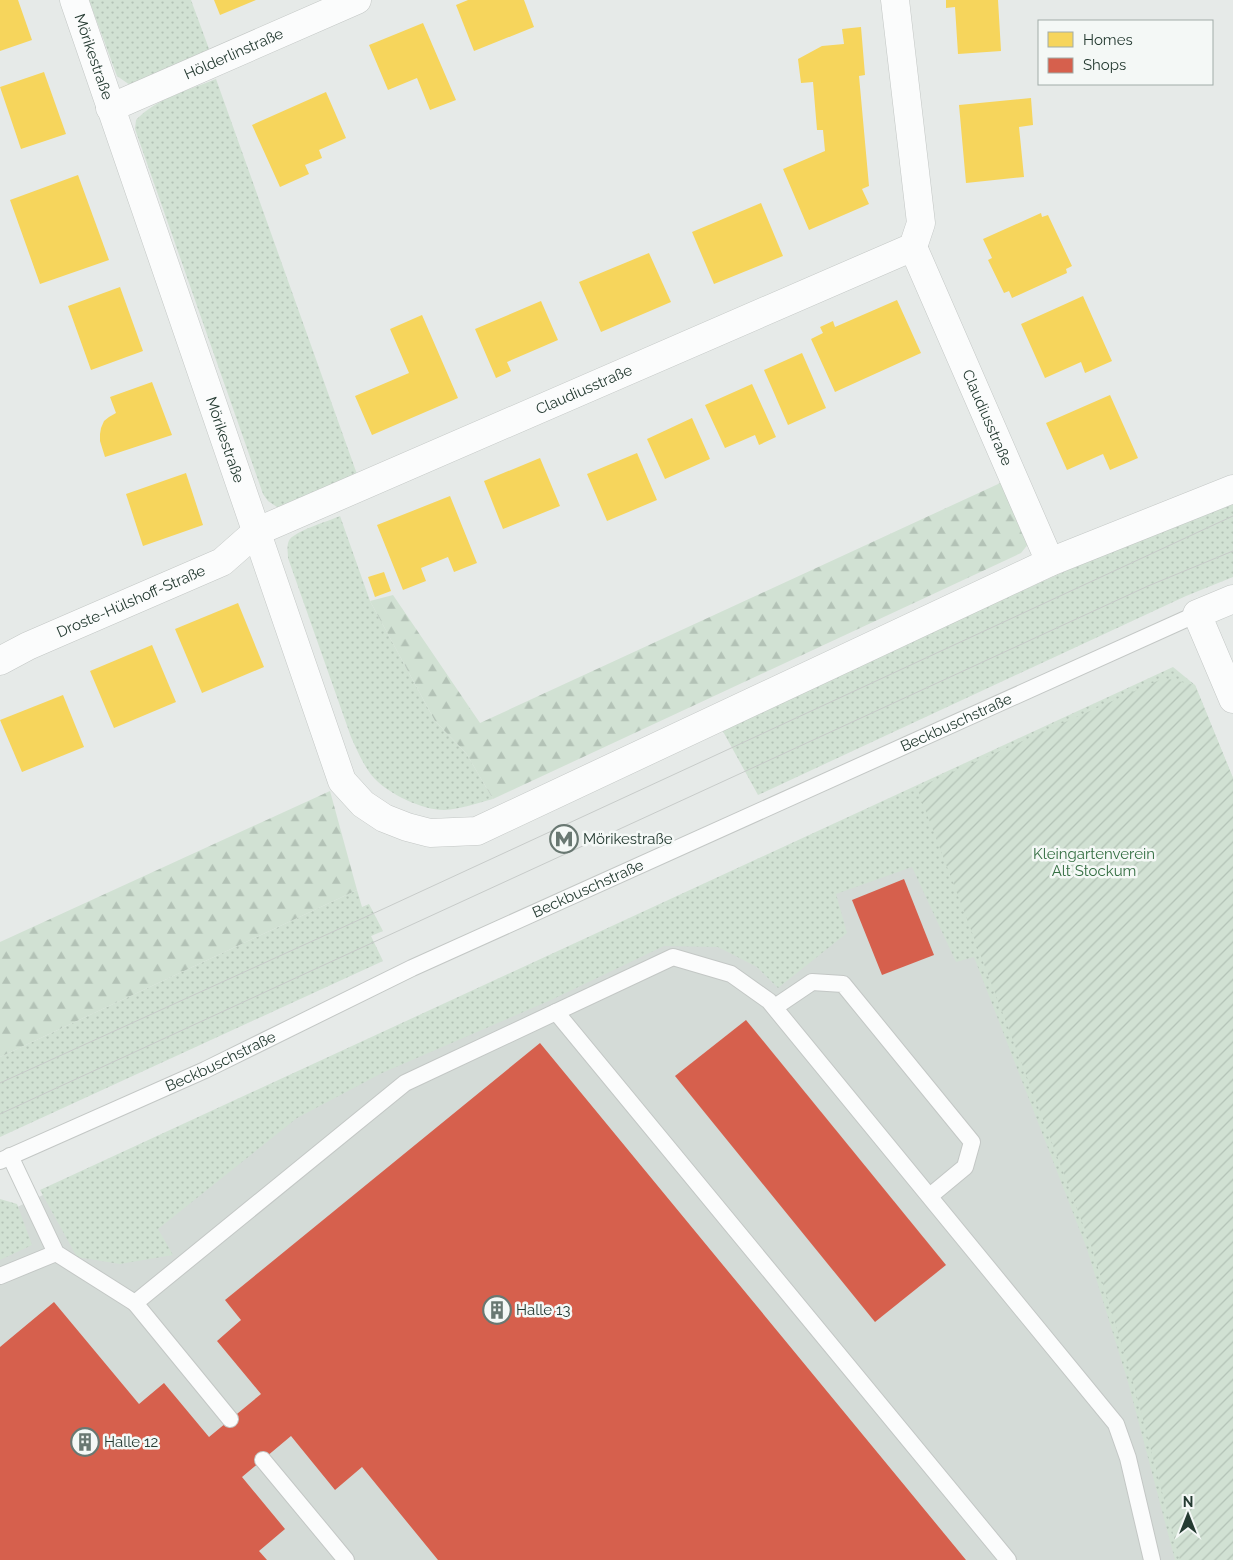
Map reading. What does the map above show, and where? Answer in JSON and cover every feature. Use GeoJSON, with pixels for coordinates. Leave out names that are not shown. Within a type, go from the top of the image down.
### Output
{"type":"FeatureCollection","features":[{"type":"Feature","properties":{"kind":"street","name":"Mörikestraße"},"geometry":{"type":"LineString","coordinates":[[74,0],[342,781],[363,804],[384,818],[430,833],[476,831],[1050,562]]}},
{"type":"Feature","properties":{"kind":"street","name":"Hölderlinstraße"},"geometry":{"type":"LineString","coordinates":[[110,108],[357,0]]}},
{"type":"Feature","properties":{"kind":"street"},"geometry":{"type":"LineString","coordinates":[[895,0],[921,222],[913,247]]}},
{"type":"Feature","properties":{"kind":"street","name":"Claudiusstraße"},"geometry":{"type":"LineString","coordinates":[[256,532],[913,247],[1050,562]]}},
{"type":"Feature","properties":{"kind":"street"},"geometry":{"type":"LineString","coordinates":[[1050,562],[1233,489]]}},
{"type":"Feature","properties":{"kind":"street","name":"Droste-Hülshoff-Straße"},"geometry":{"type":"LineString","coordinates":[[0,660],[222,562],[256,532]]}},
{"type":"Feature","properties":{"kind":"street","name":"Beckbuschstraße"},"geometry":{"type":"LineString","coordinates":[[1197,614],[1233,599]]}},
{"type":"Feature","properties":{"kind":"street"},"geometry":{"type":"LineString","coordinates":[[1197,614],[1227,667],[1233,699]]}},
{"type":"Feature","properties":{"kind":"lane","name":"Beckbuschstraße"},"geometry":{"type":"LineString","coordinates":[[5,1159],[205,1070],[412,968],[1197,614]]}},
{"type":"Feature","properties":{"kind":"lane"},"geometry":{"type":"LineString","coordinates":[[134,1303],[405,1084],[673,957],[731,974],[769,1000],[1116,1424],[1128,1458],[1152,1560]]}},
{"type":"Feature","properties":{"kind":"lane"},"geometry":{"type":"LineString","coordinates":[[775,1007],[812,982],[843,984],[972,1142],[965,1167],[930,1196]]}},
{"type":"Feature","properties":{"kind":"lane"},"geometry":{"type":"LineString","coordinates":[[556,1012],[1008,1560]]}},
{"type":"Feature","properties":{"kind":"lane"},"geometry":{"type":"LineString","coordinates":[[5,1159],[56,1253],[134,1303],[230,1419]]}},
{"type":"Feature","properties":{"kind":"lane"},"geometry":{"type":"LineString","coordinates":[[0,1276],[56,1253]]}},
{"type":"Feature","properties":{"kind":"lane"},"geometry":{"type":"LineString","coordinates":[[263,1460],[346,1560]]}},
{"type":"Feature","properties":{"kind":"shaded area"},"geometry":{"type":"Polygon","coordinates":[[[917,788],[1092,1248],[1180,1560],[0,1560],[0,1215],[917,788]]]}},
{"type":"Feature","properties":{"kind":"green space"},"geometry":{"type":"Polygon","coordinates":[[[89,0],[191,0],[212,57],[130,85],[117,76],[89,0]]]}},
{"type":"Feature","properties":{"kind":"green space"},"geometry":{"type":"Polygon","coordinates":[[[216,79],[358,477],[288,505],[277,507],[268,501],[263,494],[135,129],[136,120],[144,112],[163,100],[216,79]]]}},
{"type":"Feature","properties":{"kind":"green space"},"geometry":{"type":"Polygon","coordinates":[[[1009,479],[1029,543],[1021,553],[493,799],[466,753],[435,721],[370,601],[393,595],[480,723],[1009,479]]]}},
{"type":"Feature","properties":{"kind":"green space"},"geometry":{"type":"Polygon","coordinates":[[[1233,494],[1233,577],[1186,596],[758,795],[720,726],[1046,580],[1233,494]]]}},
{"type":"Feature","properties":{"kind":"green space"},"geometry":{"type":"Polygon","coordinates":[[[340,516],[370,601],[435,721],[466,753],[493,799],[469,806],[444,810],[416,804],[380,784],[370,774],[361,758],[351,737],[288,558],[288,543],[290,539],[306,529],[340,516]]]}},
{"type":"Feature","properties":{"kind":"green space","name":"Kleingartenverein Alt Stockum"},"geometry":{"type":"Polygon","coordinates":[[[1173,667],[1195,685],[1233,778],[1208,1560],[1175,1560],[1128,1382],[1087,1249],[974,957],[956,962],[912,867],[836,894],[847,933],[778,988],[757,967],[718,947],[664,946],[551,1000],[382,1073],[297,1118],[158,1229],[173,1255],[120,1264],[77,1257],[40,1190],[1173,667]]]}},
{"type":"Feature","properties":{"kind":"green space","name":"Kleingartenverein Alt Stockum"},"geometry":{"type":"Polygon","coordinates":[[[1164,678],[1195,685],[1233,778],[1233,1560],[1180,1560],[1132,1378],[1092,1248],[917,788],[1164,678]]]}},
{"type":"Feature","properties":{"kind":"green space"},"geometry":{"type":"Polygon","coordinates":[[[330,791],[357,890],[0,1057],[0,942],[330,791]]]}},
{"type":"Feature","properties":{"kind":"green space"},"geometry":{"type":"Polygon","coordinates":[[[357,890],[362,907],[369,904],[383,931],[371,936],[383,961],[0,1137],[0,1057],[357,890]]]}},
{"type":"Feature","properties":{"kind":"green space"},"geometry":{"type":"Polygon","coordinates":[[[0,1199],[17,1204],[32,1245],[0,1260],[0,1199]]]}},
{"type":"Feature","properties":{"kind":"building: Homes"},"geometry":{"type":"Polygon","coordinates":[[[0,0],[18,0],[32,40],[0,51],[0,0]]]}},
{"type":"Feature","properties":{"kind":"building: Homes"},"geometry":{"type":"Polygon","coordinates":[[[214,0],[256,0],[220,15],[214,0]]]}},
{"type":"Feature","properties":{"kind":"building: Homes"},"geometry":{"type":"Polygon","coordinates":[[[468,0],[524,0],[534,27],[474,51],[456,5],[468,0]]]}},
{"type":"Feature","properties":{"kind":"building: Homes"},"geometry":{"type":"Polygon","coordinates":[[[946,0],[998,0],[1001,51],[958,54],[955,7],[946,8],[946,0]]]}},
{"type":"Feature","properties":{"kind":"building: Homes"},"geometry":{"type":"Polygon","coordinates":[[[423,23],[456,100],[430,110],[417,78],[388,90],[369,45],[423,23]]]}},
{"type":"Feature","properties":{"kind":"building: Homes"},"geometry":{"type":"Polygon","coordinates":[[[861,27],[865,75],[859,76],[869,186],[862,189],[869,204],[809,230],[783,169],[825,151],[823,130],[817,130],[813,82],[801,83],[798,59],[822,46],[844,44],[842,29],[861,27]]]}},
{"type":"Feature","properties":{"kind":"building: Homes"},"geometry":{"type":"Polygon","coordinates":[[[44,72],[66,134],[21,149],[0,87],[44,72]]]}},
{"type":"Feature","properties":{"kind":"building: Homes"},"geometry":{"type":"Polygon","coordinates":[[[326,92],[346,138],[319,150],[322,158],[305,165],[309,174],[280,187],[252,125],[326,92]]]}},
{"type":"Feature","properties":{"kind":"building: Homes"},"geometry":{"type":"Polygon","coordinates":[[[1031,98],[1033,125],[1019,127],[1024,177],[966,183],[959,105],[1031,98]]]}},
{"type":"Feature","properties":{"kind":"building: Homes"},"geometry":{"type":"Polygon","coordinates":[[[78,175],[109,260],[40,284],[10,200],[78,175]]]}},
{"type":"Feature","properties":{"kind":"building: Homes"},"geometry":{"type":"Polygon","coordinates":[[[761,203],[783,256],[714,284],[692,232],[761,203]]]}},
{"type":"Feature","properties":{"kind":"building: Homes"},"geometry":{"type":"Polygon","coordinates":[[[1041,213],[1042,217],[1048,215],[1072,266],[1066,269],[1067,273],[1012,298],[1009,291],[1004,293],[988,260],[992,258],[983,239],[1041,213]]]}},
{"type":"Feature","properties":{"kind":"building: Homes"},"geometry":{"type":"Polygon","coordinates":[[[649,253],[671,302],[601,332],[579,282],[649,253]]]}},
{"type":"Feature","properties":{"kind":"building: Homes"},"geometry":{"type":"Polygon","coordinates":[[[120,287],[143,351],[91,370],[68,306],[120,287]]]}},
{"type":"Feature","properties":{"kind":"building: Homes"},"geometry":{"type":"Polygon","coordinates":[[[1083,296],[1112,361],[1085,373],[1081,362],[1045,378],[1021,324],[1083,296]]]}},
{"type":"Feature","properties":{"kind":"building: Homes"},"geometry":{"type":"Polygon","coordinates":[[[897,300],[921,353],[835,392],[811,339],[823,333],[820,327],[833,321],[835,327],[897,300]]]}},
{"type":"Feature","properties":{"kind":"building: Homes"},"geometry":{"type":"Polygon","coordinates":[[[541,301],[558,340],[507,362],[511,371],[496,378],[475,329],[541,301]]]}},
{"type":"Feature","properties":{"kind":"building: Homes"},"geometry":{"type":"Polygon","coordinates":[[[422,315],[458,398],[372,435],[355,396],[409,373],[390,329],[422,315]]]}},
{"type":"Feature","properties":{"kind":"building: Homes"},"geometry":{"type":"Polygon","coordinates":[[[802,353],[826,408],[788,425],[764,370],[802,353]]]}},
{"type":"Feature","properties":{"kind":"building: Homes"},"geometry":{"type":"Polygon","coordinates":[[[152,382],[172,435],[105,457],[100,441],[101,428],[104,421],[116,413],[110,397],[152,382]]]}},
{"type":"Feature","properties":{"kind":"building: Homes"},"geometry":{"type":"Polygon","coordinates":[[[752,384],[776,437],[759,445],[755,435],[725,448],[705,405],[752,384]]]}},
{"type":"Feature","properties":{"kind":"building: Homes"},"geometry":{"type":"Polygon","coordinates":[[[1110,395],[1138,458],[1110,470],[1103,454],[1067,470],[1046,423],[1110,395]]]}},
{"type":"Feature","properties":{"kind":"building: Homes"},"geometry":{"type":"Polygon","coordinates":[[[692,418],[710,459],[665,479],[647,439],[692,418]]]}},
{"type":"Feature","properties":{"kind":"building: Homes"},"geometry":{"type":"Polygon","coordinates":[[[637,453],[657,500],[607,521],[587,474],[637,453]]]}},
{"type":"Feature","properties":{"kind":"building: Homes"},"geometry":{"type":"Polygon","coordinates":[[[540,458],[560,506],[503,529],[484,481],[540,458]]]}},
{"type":"Feature","properties":{"kind":"building: Homes"},"geometry":{"type":"Polygon","coordinates":[[[186,473],[203,525],[143,546],[126,494],[186,473]]]}},
{"type":"Feature","properties":{"kind":"building: Homes"},"geometry":{"type":"Polygon","coordinates":[[[450,496],[477,563],[454,572],[448,557],[421,568],[426,581],[403,590],[377,525],[450,496]]]}},
{"type":"Feature","properties":{"kind":"building: Homes"},"geometry":{"type":"Polygon","coordinates":[[[384,572],[391,591],[375,597],[368,577],[384,572]]]}},
{"type":"Feature","properties":{"kind":"building: Homes"},"geometry":{"type":"Polygon","coordinates":[[[238,603],[264,667],[202,693],[175,629],[238,603]]]}},
{"type":"Feature","properties":{"kind":"building: Homes"},"geometry":{"type":"Polygon","coordinates":[[[152,645],[176,702],[114,728],[90,671],[152,645]]]}},
{"type":"Feature","properties":{"kind":"building: Homes"},"geometry":{"type":"Polygon","coordinates":[[[63,695],[84,747],[22,772],[0,720],[63,695]]]}},
{"type":"Feature","properties":{"kind":"building: Shops"},"geometry":{"type":"Polygon","coordinates":[[[904,879],[934,955],[882,975],[852,900],[904,879]]]}},
{"type":"Feature","properties":{"kind":"building: Shops"},"geometry":{"type":"Polygon","coordinates":[[[746,1020],[946,1265],[875,1322],[675,1076],[746,1020]]]}},
{"type":"Feature","properties":{"kind":"building: Shops","name":"Halle 13"},"geometry":{"type":"Polygon","coordinates":[[[540,1043],[966,1560],[438,1560],[362,1467],[335,1490],[291,1436],[242,1477],[285,1529],[259,1551],[267,1560],[0,1560],[0,1347],[54,1302],[139,1404],[164,1383],[209,1437],[261,1394],[217,1341],[241,1320],[225,1300],[540,1043]]]}},
{"type":"Feature","properties":{"kind":"tram line"},"geometry":{"type":"LineString","coordinates":[[0,1083],[383,909],[1233,516]]}},
{"type":"Feature","properties":{"kind":"tram line"},"geometry":{"type":"LineString","coordinates":[[0,1114],[1148,586],[1233,551]]}},
{"type":"Feature","properties":{"kind":"place","name":"Mörikestraße"},"geometry":{"type":"Point","coordinates":[564,839]}},
{"type":"Feature","properties":{"kind":"place","name":"Halle 13"},"geometry":{"type":"Point","coordinates":[497,1310]}},
{"type":"Feature","properties":{"kind":"place","name":"Halle 12"},"geometry":{"type":"Point","coordinates":[85,1442]}}]}
